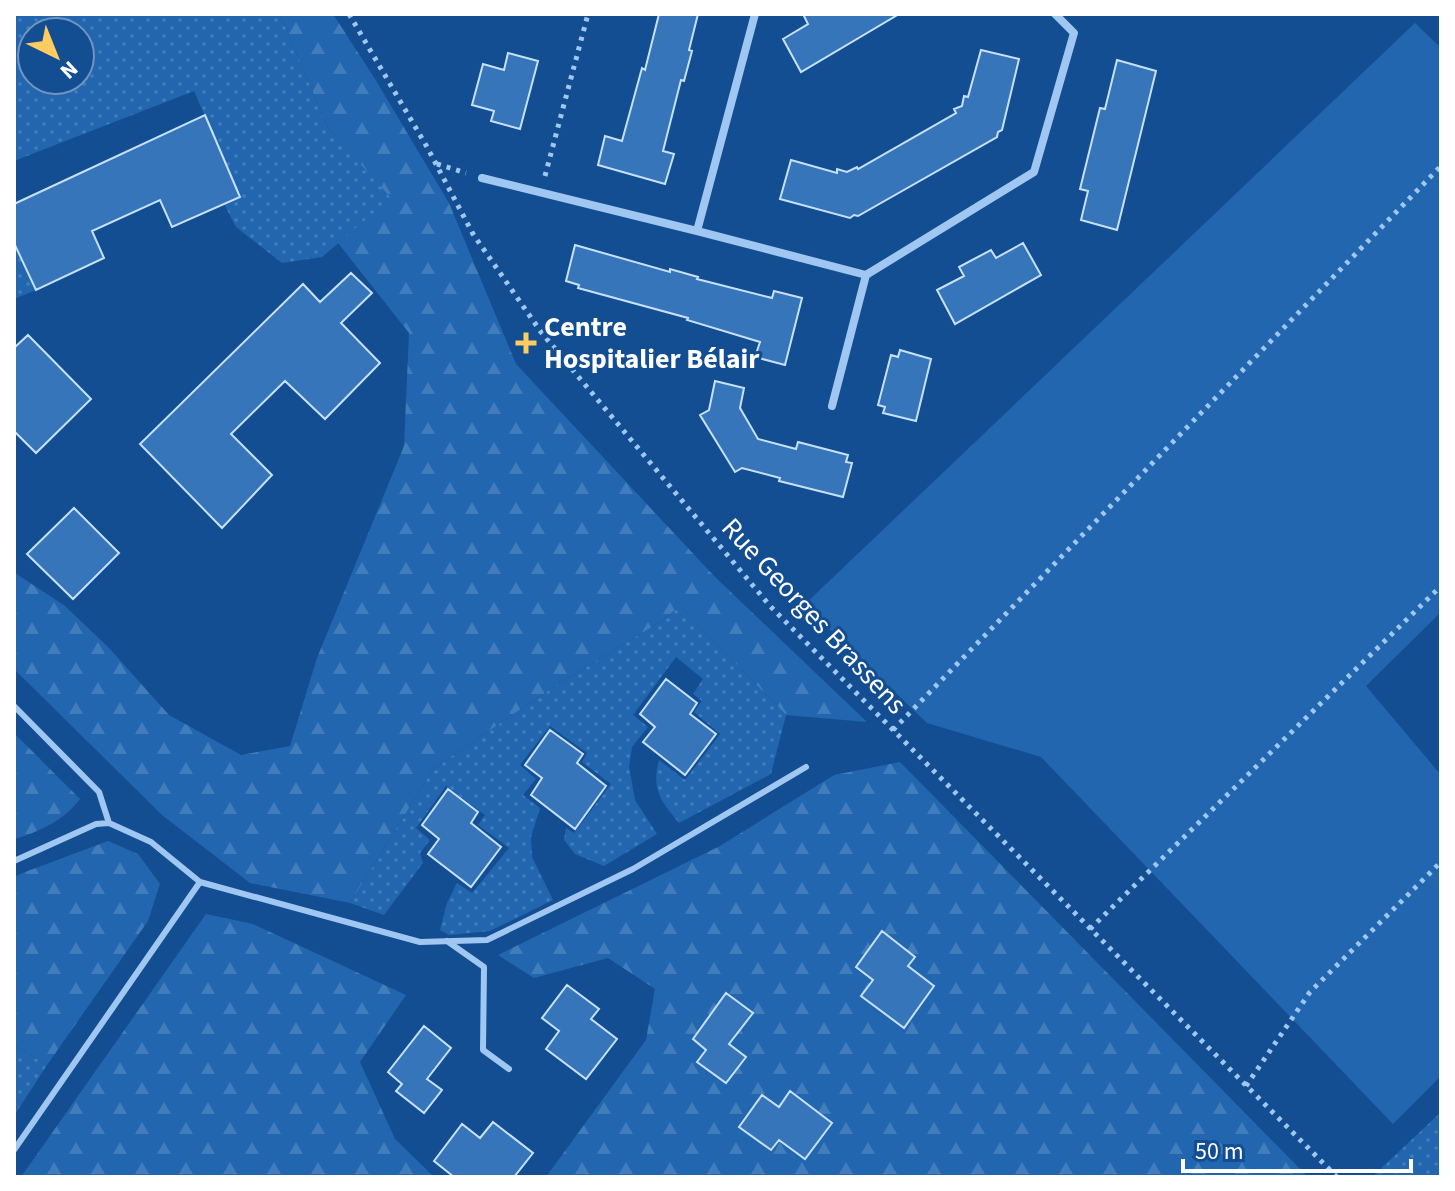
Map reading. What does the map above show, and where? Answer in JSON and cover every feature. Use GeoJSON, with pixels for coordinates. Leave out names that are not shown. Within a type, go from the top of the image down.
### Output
{"type":"FeatureCollection","features":[{"type":"Feature","properties":{"kind":"street"},"geometry":{"type":"LineString","coordinates":[[697,231],[755,14]]}},
{"type":"Feature","properties":{"kind":"street"},"geometry":{"type":"LineString","coordinates":[[832,406],[866,275],[1034,172],[1074,33],[1055,14]]}},
{"type":"Feature","properties":{"kind":"street"},"geometry":{"type":"LineString","coordinates":[[482,178],[866,275]]}},
{"type":"Feature","properties":{"kind":"lane"},"geometry":{"type":"LineString","coordinates":[[14,706],[99,792],[109,823]]}},
{"type":"Feature","properties":{"kind":"lane"},"geometry":{"type":"LineString","coordinates":[[14,861],[96,824],[109,823],[151,842],[200,882],[420,942],[487,940],[633,869],[806,767]]}},
{"type":"Feature","properties":{"kind":"lane"},"geometry":{"type":"LineString","coordinates":[[14,1150],[200,882]]}},
{"type":"Feature","properties":{"kind":"lane"},"geometry":{"type":"LineString","coordinates":[[447,941],[484,967],[483,1050],[509,1069]]}},
{"type":"Feature","properties":{"kind":"path","name":"Rue Georges Brassens"},"geometry":{"type":"LineString","coordinates":[[349,14],[473,234],[541,332],[770,606],[1337,1177]]}},
{"type":"Feature","properties":{"kind":"path"},"geometry":{"type":"LineString","coordinates":[[540,193],[588,14]]}},
{"type":"Feature","properties":{"kind":"path"},"geometry":{"type":"LineString","coordinates":[[435,163],[482,178]]}},
{"type":"Feature","properties":{"kind":"path"},"geometry":{"type":"LineString","coordinates":[[893,730],[1441,166]]}},
{"type":"Feature","properties":{"kind":"path"},"geometry":{"type":"LineString","coordinates":[[1090,929],[1441,586]]}},
{"type":"Feature","properties":{"kind":"path"},"geometry":{"type":"LineString","coordinates":[[1246,1086],[1310,992],[1441,862]]}},
{"type":"Feature","properties":{"kind":"green space"},"geometry":{"type":"Polygon","coordinates":[[[14,14],[280,14],[328,128],[392,198],[322,257],[282,263],[236,227],[224,204],[240,196],[194,91],[14,161],[14,14]]]}},
{"type":"Feature","properties":{"kind":"green space"},"geometry":{"type":"Polygon","coordinates":[[[280,14],[333,14],[449,203],[516,364],[715,577],[867,722],[786,715],[680,606],[434,768],[350,903],[250,883],[162,815],[14,669],[15,573],[65,606],[109,648],[169,715],[241,755],[290,746],[317,658],[404,446],[409,333],[338,243],[391,198],[328,128],[280,14]]]}},
{"type":"Feature","properties":{"kind":"green space"},"geometry":{"type":"Polygon","coordinates":[[[1415,23],[1441,48],[1441,612],[1366,686],[1441,775],[1441,1076],[1393,1124],[1041,757],[927,723],[804,605],[1415,23]]]}},
{"type":"Feature","properties":{"kind":"green space"},"geometry":{"type":"Polygon","coordinates":[[[14,243],[36,290],[14,299],[14,243]]]}},
{"type":"Feature","properties":{"kind":"green space"},"geometry":{"type":"Polygon","coordinates":[[[680,606],[786,715],[771,774],[679,823],[659,794],[656,779],[659,760],[685,780],[720,734],[694,712],[702,701],[693,694],[703,679],[676,657],[633,715],[648,727],[632,747],[629,767],[635,800],[657,834],[604,866],[575,854],[564,840],[566,828],[574,833],[611,784],[582,762],[587,753],[550,726],[520,765],[536,779],[523,795],[540,808],[531,837],[532,857],[553,900],[490,931],[449,935],[440,930],[447,903],[457,883],[472,893],[509,848],[478,825],[485,815],[446,786],[416,828],[430,840],[420,853],[423,863],[384,915],[350,903],[434,768],[680,606]]]}},
{"type":"Feature","properties":{"kind":"green space"},"geometry":{"type":"Polygon","coordinates":[[[14,733],[80,799],[51,824],[14,839],[14,733]]]}},
{"type":"Feature","properties":{"kind":"green space"},"geometry":{"type":"Polygon","coordinates":[[[900,762],[1308,1177],[546,1177],[646,1040],[655,989],[608,958],[534,978],[498,955],[720,846],[834,775],[900,762]]]}},
{"type":"Feature","properties":{"kind":"green space"},"geometry":{"type":"Polygon","coordinates":[[[108,841],[138,854],[160,884],[148,921],[47,1065],[14,1045],[14,877],[108,841]]]}},
{"type":"Feature","properties":{"kind":"green space"},"geometry":{"type":"Polygon","coordinates":[[[206,914],[253,924],[406,995],[360,1062],[395,1139],[434,1177],[21,1177],[206,914]]]}},
{"type":"Feature","properties":{"kind":"green space"},"geometry":{"type":"Polygon","coordinates":[[[14,1045],[47,1065],[14,1116],[14,1045]]]}},
{"type":"Feature","properties":{"kind":"green space"},"geometry":{"type":"Polygon","coordinates":[[[1441,1112],[1441,1177],[1372,1177],[1441,1112]]]}},
{"type":"Feature","properties":{"kind":"building"},"geometry":{"type":"Polygon","coordinates":[[[659,14],[698,14],[689,50],[692,51],[684,81],[681,80],[663,151],[674,154],[665,184],[598,165],[605,136],[622,141],[659,14]]]}},
{"type":"Feature","properties":{"kind":"building"},"geometry":{"type":"Polygon","coordinates":[[[803,14],[899,14],[801,72],[783,39],[808,24],[803,14]]]}},
{"type":"Feature","properties":{"kind":"building"},"geometry":{"type":"Polygon","coordinates":[[[981,50],[1019,59],[1002,130],[997,137],[858,216],[850,218],[780,199],[791,160],[837,173],[837,169],[847,172],[858,169],[956,113],[954,109],[962,106],[964,96],[968,97],[981,50]]]}},
{"type":"Feature","properties":{"kind":"building"},"geometry":{"type":"Polygon","coordinates":[[[508,53],[538,61],[520,129],[491,121],[494,111],[472,105],[483,64],[504,70],[508,53]]]}},
{"type":"Feature","properties":{"kind":"building"},"geometry":{"type":"Polygon","coordinates":[[[1117,60],[1156,71],[1117,230],[1081,220],[1088,191],[1080,189],[1100,108],[1105,109],[1117,60]]]}},
{"type":"Feature","properties":{"kind":"building"},"geometry":{"type":"Polygon","coordinates":[[[205,115],[240,197],[172,227],[160,200],[92,231],[104,258],[36,290],[14,243],[14,204],[205,115]]]}},
{"type":"Feature","properties":{"kind":"building"},"geometry":{"type":"Polygon","coordinates":[[[1023,243],[1041,275],[955,324],[937,290],[964,276],[959,267],[991,250],[996,258],[1023,243]]]}},
{"type":"Feature","properties":{"kind":"building"},"geometry":{"type":"Polygon","coordinates":[[[575,245],[772,298],[774,291],[802,298],[785,365],[755,357],[760,342],[688,318],[578,288],[579,285],[566,281],[575,245]]]}},
{"type":"Feature","properties":{"kind":"building"},"geometry":{"type":"Polygon","coordinates":[[[351,273],[372,293],[341,323],[380,363],[325,419],[285,381],[231,434],[272,475],[222,528],[140,444],[303,284],[320,302],[351,273]]]}},
{"type":"Feature","properties":{"kind":"building"},"geometry":{"type":"Polygon","coordinates":[[[28,335],[91,399],[36,453],[14,431],[14,348],[28,335]]]}},
{"type":"Feature","properties":{"kind":"building"},"geometry":{"type":"Polygon","coordinates":[[[900,350],[931,359],[916,421],[883,413],[885,407],[878,405],[891,355],[898,357],[900,350]]]}},
{"type":"Feature","properties":{"kind":"building"},"geometry":{"type":"Polygon","coordinates":[[[715,381],[744,388],[740,408],[758,439],[796,449],[798,442],[848,455],[846,462],[852,463],[843,497],[742,468],[735,472],[700,415],[709,410],[715,381]]]}},
{"type":"Feature","properties":{"kind":"building"},"geometry":{"type":"Polygon","coordinates":[[[74,508],[119,553],[73,599],[27,554],[74,508]]]}},
{"type":"Feature","properties":{"kind":"building"},"geometry":{"type":"Polygon","coordinates":[[[666,679],[697,703],[690,714],[716,734],[685,775],[643,742],[655,727],[640,714],[666,679]]]}},
{"type":"Feature","properties":{"kind":"building"},"geometry":{"type":"Polygon","coordinates":[[[550,730],[583,754],[577,763],[606,786],[575,829],[531,795],[542,778],[525,765],[550,730]]]}},
{"type":"Feature","properties":{"kind":"building"},"geometry":{"type":"Polygon","coordinates":[[[448,789],[478,812],[471,823],[501,847],[471,887],[428,854],[439,839],[422,825],[448,789]]]}},
{"type":"Feature","properties":{"kind":"building"},"geometry":{"type":"Polygon","coordinates":[[[882,931],[915,957],[908,966],[934,986],[904,1028],[861,996],[873,980],[856,967],[882,931]]]}},
{"type":"Feature","properties":{"kind":"building"},"geometry":{"type":"Polygon","coordinates":[[[567,985],[599,1009],[591,1019],[617,1039],[586,1079],[546,1049],[559,1031],[542,1018],[567,985]]]}},
{"type":"Feature","properties":{"kind":"building"},"geometry":{"type":"Polygon","coordinates":[[[726,993],[753,1013],[729,1044],[746,1057],[726,1083],[697,1062],[706,1050],[693,1039],[726,993]]]}},
{"type":"Feature","properties":{"kind":"building"},"geometry":{"type":"Polygon","coordinates":[[[424,1026],[451,1048],[427,1079],[442,1090],[424,1113],[396,1091],[402,1084],[388,1072],[424,1026]]]}},
{"type":"Feature","properties":{"kind":"building"},"geometry":{"type":"Polygon","coordinates":[[[790,1091],[832,1123],[805,1159],[779,1140],[771,1150],[739,1127],[762,1095],[779,1107],[790,1091]]]}},
{"type":"Feature","properties":{"kind":"building"},"geometry":{"type":"Polygon","coordinates":[[[493,1122],[533,1153],[514,1177],[454,1177],[434,1161],[462,1124],[480,1138],[493,1122]]]}},
{"type":"Feature","properties":{"kind":"place","name":"Centre Hospitalier Bélair"},"geometry":{"type":"Point","coordinates":[526,343]}}]}
